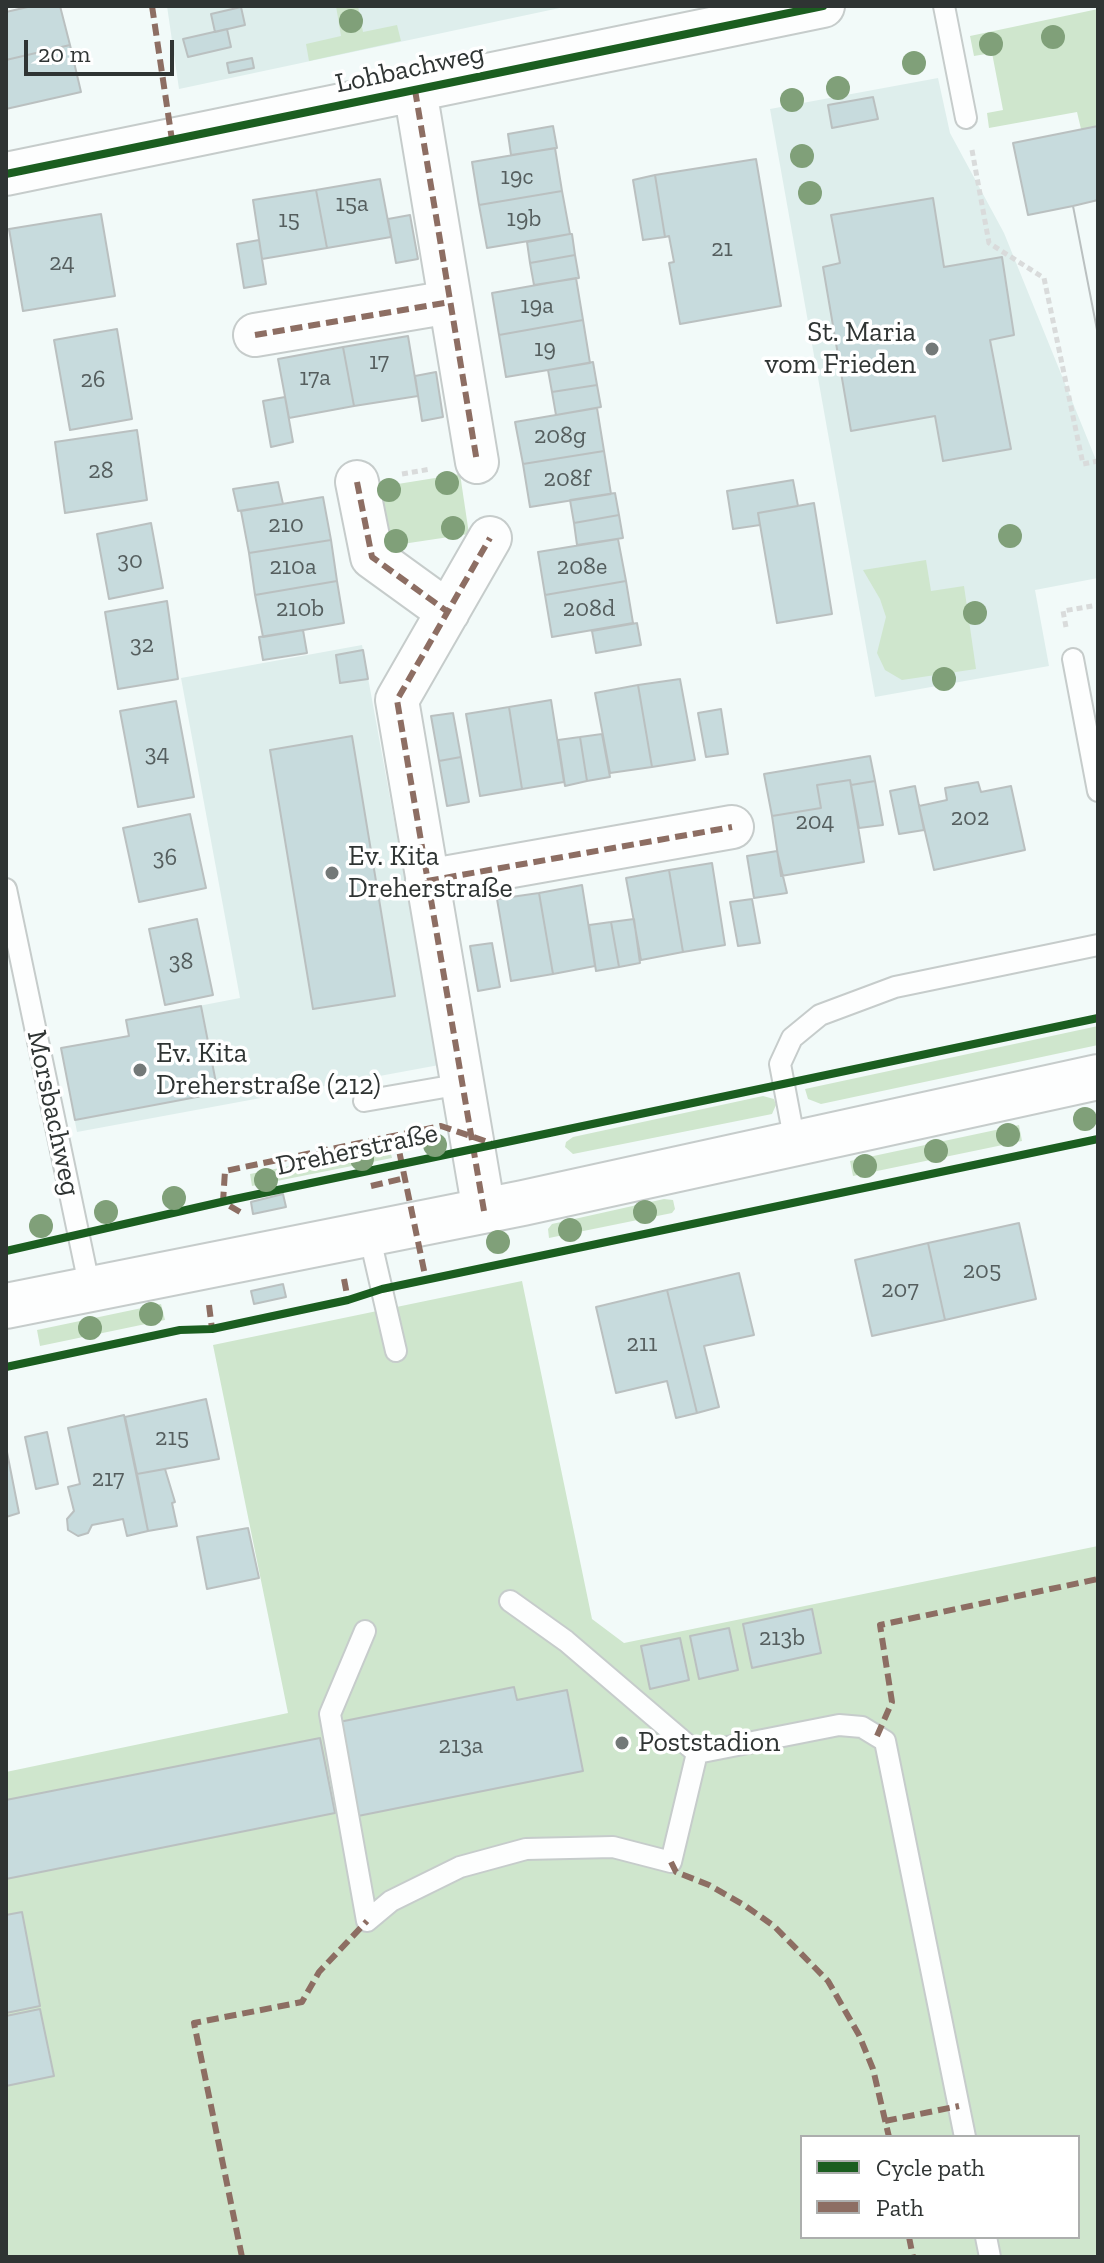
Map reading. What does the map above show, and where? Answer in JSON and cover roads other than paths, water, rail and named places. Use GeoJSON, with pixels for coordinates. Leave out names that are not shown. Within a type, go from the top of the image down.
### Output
{"type":"FeatureCollection","features":[{"type":"Feature","properties":{"kind":"main road"},"geometry":{"type":"LineString","coordinates":[[6,1306],[484,1211],[1098,1077]]}},
{"type":"Feature","properties":{"kind":"street","name":"Lohbachweg"},"geometry":{"type":"LineString","coordinates":[[6,174],[823,6]]}},
{"type":"Feature","properties":{"kind":"street","name":"Lohbachweg"},"geometry":{"type":"LineString","coordinates":[[415,90],[477,462]]}},
{"type":"Feature","properties":{"kind":"street"},"geometry":{"type":"LineString","coordinates":[[255,335],[450,302]]}},
{"type":"Feature","properties":{"kind":"street"},"geometry":{"type":"LineString","coordinates":[[357,482],[372,557],[448,612]]}},
{"type":"Feature","properties":{"kind":"street","name":"Dreherstraße"},"geometry":{"type":"LineString","coordinates":[[484,1211],[397,700],[490,538]]}},
{"type":"Feature","properties":{"kind":"street"},"geometry":{"type":"LineString","coordinates":[[427,881],[732,827]]}},
{"type":"Feature","properties":{"kind":"lane"},"geometry":{"type":"LineString","coordinates":[[944,6],[966,118]]}},
{"type":"Feature","properties":{"kind":"lane"},"geometry":{"type":"LineString","coordinates":[[1073,659],[1098,791]]}},
{"type":"Feature","properties":{"kind":"lane","name":"Morsbachweg"},"geometry":{"type":"LineString","coordinates":[[6,889],[90,1289]]}},
{"type":"Feature","properties":{"kind":"lane"},"geometry":{"type":"LineString","coordinates":[[795,1143],[780,1064],[792,1038],[820,1015],[895,987],[1098,945]]}},
{"type":"Feature","properties":{"kind":"lane","name":"Dreherstraße"},"geometry":{"type":"LineString","coordinates":[[364,1101],[462,1084]]}},
{"type":"Feature","properties":{"kind":"lane"},"geometry":{"type":"LineString","coordinates":[[369,1234],[396,1351]]}},
{"type":"Feature","properties":{"kind":"lane"},"geometry":{"type":"LineString","coordinates":[[510,1601],[566,1641],[697,1753]]}},
{"type":"Feature","properties":{"kind":"lane"},"geometry":{"type":"LineString","coordinates":[[365,1631],[330,1714],[367,1921],[391,1901],[460,1867],[526,1849],[613,1847],[671,1862],[697,1753]]}},
{"type":"Feature","properties":{"kind":"lane"},"geometry":{"type":"LineString","coordinates":[[697,1753],[839,1725],[862,1727],[885,1741],[965,2135]]}},
{"type":"Feature","properties":{"kind":"place","name":"St. Maria vom Frieden"},"geometry":{"type":"Point","coordinates":[932,349]}},
{"type":"Feature","properties":{"kind":"place","name":"Ev. Kita Dreherstraße"},"geometry":{"type":"Point","coordinates":[332,873]}},
{"type":"Feature","properties":{"kind":"place","name":"Ev. Kita Dreherstraße (212)"},"geometry":{"type":"Point","coordinates":[140,1070]}},
{"type":"Feature","properties":{"kind":"place","name":"Poststadion"},"geometry":{"type":"Point","coordinates":[622,1743]}}]}
